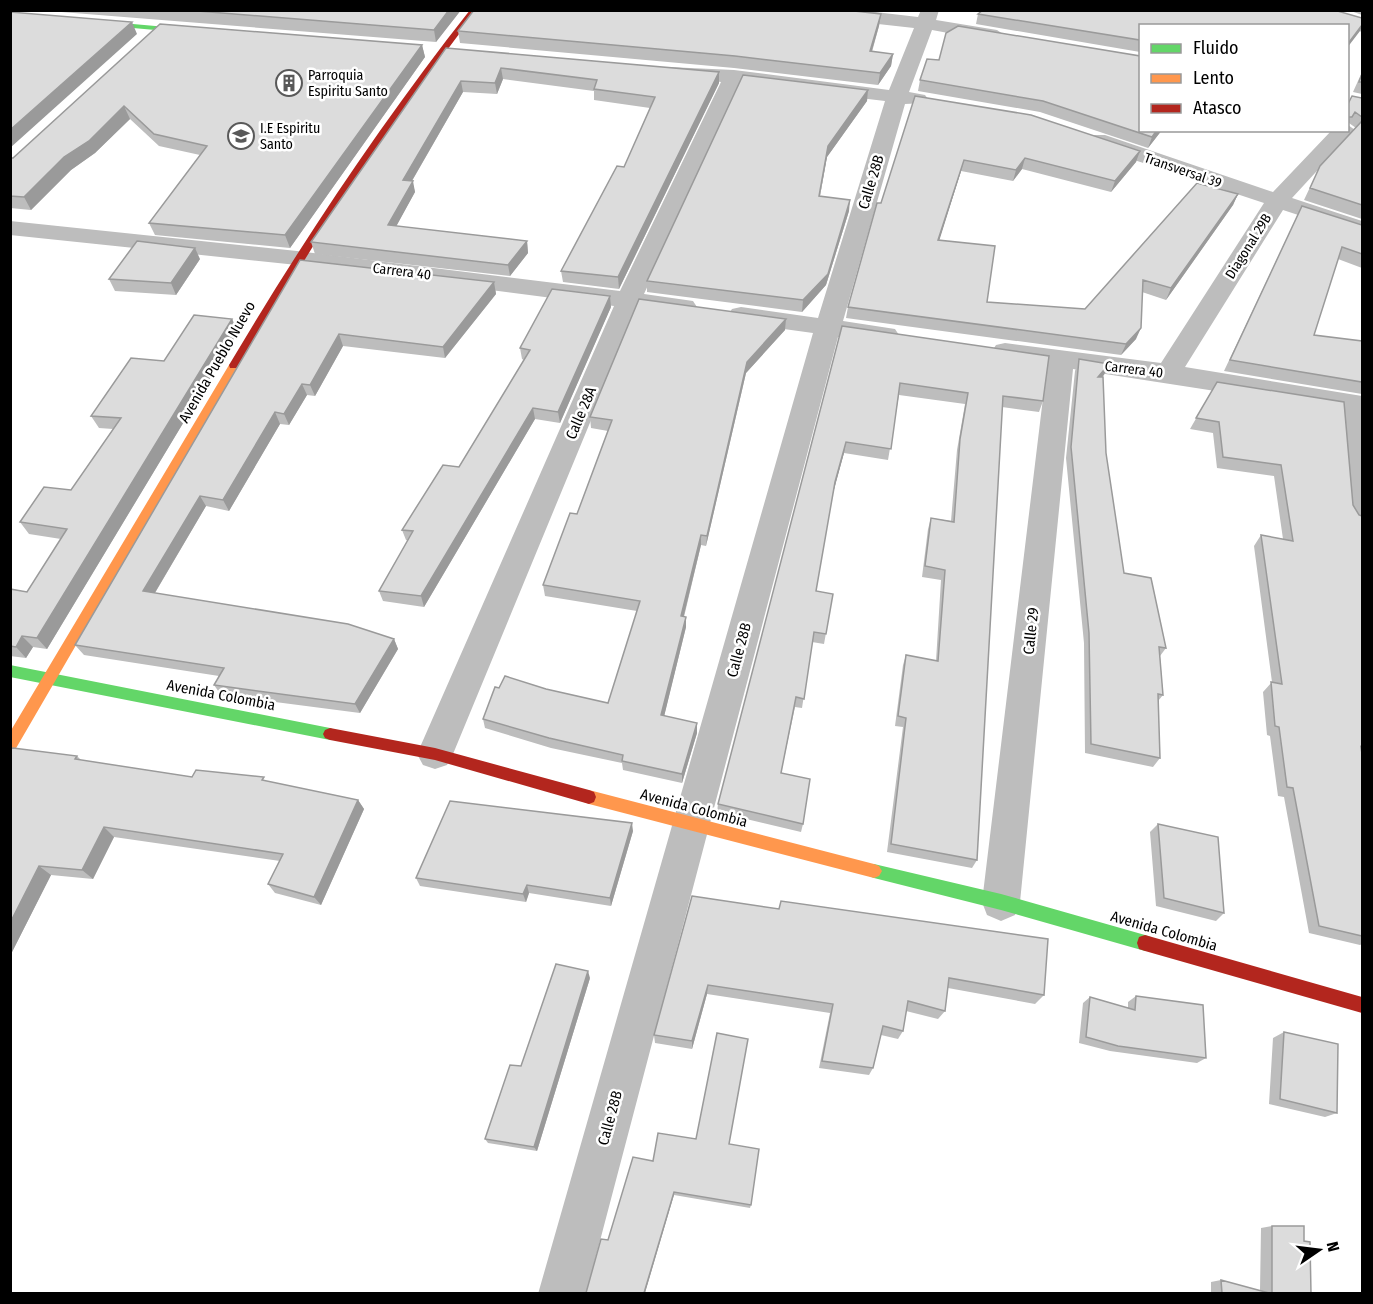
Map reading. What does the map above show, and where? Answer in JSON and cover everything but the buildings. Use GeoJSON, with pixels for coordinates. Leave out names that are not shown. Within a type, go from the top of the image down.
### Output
{"type":"FeatureCollection","features":[{"type":"Feature","properties":{"kind":"main road","name":"Avenida Pueblo Nuevo"},"geometry":{"type":"LineString","coordinates":[[10,746],[297,258],[437,50],[474,10]]}},
{"type":"Feature","properties":{"kind":"main road"},"geometry":{"type":"LineString","coordinates":[[10,15],[164,22],[217,33]]}},
{"type":"Feature","properties":{"kind":"main road","name":"Avenida Colombia"},"geometry":{"type":"LineString","coordinates":[[10,671],[435,754],[690,825],[1001,902],[1362,1005]]}},
{"type":"Feature","properties":{"kind":"street"},"geometry":{"type":"LineString","coordinates":[[806,10],[929,17],[1010,38]]}},
{"type":"Feature","properties":{"kind":"street"},"geometry":{"type":"LineString","coordinates":[[929,17],[963,10]]}},
{"type":"Feature","properties":{"kind":"street","name":"Calle 28B"},"geometry":{"type":"LineString","coordinates":[[562,1293],[828,327],[897,96],[929,17]]}},
{"type":"Feature","properties":{"kind":"street"},"geometry":{"type":"LineString","coordinates":[[140,44],[164,22]]}},
{"type":"Feature","properties":{"kind":"street"},"geometry":{"type":"LineString","coordinates":[[437,50],[466,52]]}},
{"type":"Feature","properties":{"kind":"street"},"geometry":{"type":"LineString","coordinates":[[652,69],[734,76],[942,103]]}},
{"type":"Feature","properties":{"kind":"street","name":"Calle 28A"},"geometry":{"type":"LineString","coordinates":[[435,754],[629,299],[734,76]]}},
{"type":"Feature","properties":{"kind":"street","name":"Diagonal 29B"},"geometry":{"type":"LineString","coordinates":[[1168,373],[1276,202],[1342,132]]}},
{"type":"Feature","properties":{"kind":"street","name":"Transversal 39"},"geometry":{"type":"LineString","coordinates":[[1077,133],[1276,202],[1362,229]]}},
{"type":"Feature","properties":{"kind":"street","name":"Carrera 40"},"geometry":{"type":"LineString","coordinates":[[10,228],[297,258],[629,299],[910,338]]}},
{"type":"Feature","properties":{"kind":"street","name":"Carrera 40"},"geometry":{"type":"LineString","coordinates":[[980,348],[1168,373],[1357,404]]}},
{"type":"Feature","properties":{"kind":"street","name":"Calle 29"},"geometry":{"type":"LineString","coordinates":[[1001,902],[1061,359]]}},
{"type":"Feature","properties":{"kind":"street"},"geometry":{"type":"LineString","coordinates":[[1357,404],[1362,516]]}},
{"type":"Feature","properties":{"kind":"traffic: fast"},"geometry":{"type":"LineString","coordinates":[[10,15],[200,32]]}},
{"type":"Feature","properties":{"kind":"traffic: fast"},"geometry":{"type":"LineString","coordinates":[[10,671],[330,734]]}},
{"type":"Feature","properties":{"kind":"traffic: fast"},"geometry":{"type":"LineString","coordinates":[[874,871],[1001,902],[1145,943]]}},
{"type":"Feature","properties":{"kind":"traffic: slow"},"geometry":{"type":"LineString","coordinates":[[10,746],[234,365]]}},
{"type":"Feature","properties":{"kind":"traffic: slow"},"geometry":{"type":"LineString","coordinates":[[589,797],[874,871]]}},
{"type":"Feature","properties":{"kind":"traffic: jam"},"geometry":{"type":"LineString","coordinates":[[234,365],[289,273],[348,183],[409,95],[474,10]]}},
{"type":"Feature","properties":{"kind":"traffic: jam"},"geometry":{"type":"LineString","coordinates":[[330,734],[435,754],[589,797]]}},
{"type":"Feature","properties":{"kind":"traffic: jam"},"geometry":{"type":"LineString","coordinates":[[1145,943],[1362,1005]]}},
{"type":"Feature","properties":{"kind":"place","name":"Parroquia Espiritu Santo"},"geometry":{"type":"Point","coordinates":[289,83]}},
{"type":"Feature","properties":{"kind":"place","name":"I.E Espiritu Santo"},"geometry":{"type":"Point","coordinates":[241,136]}}]}
